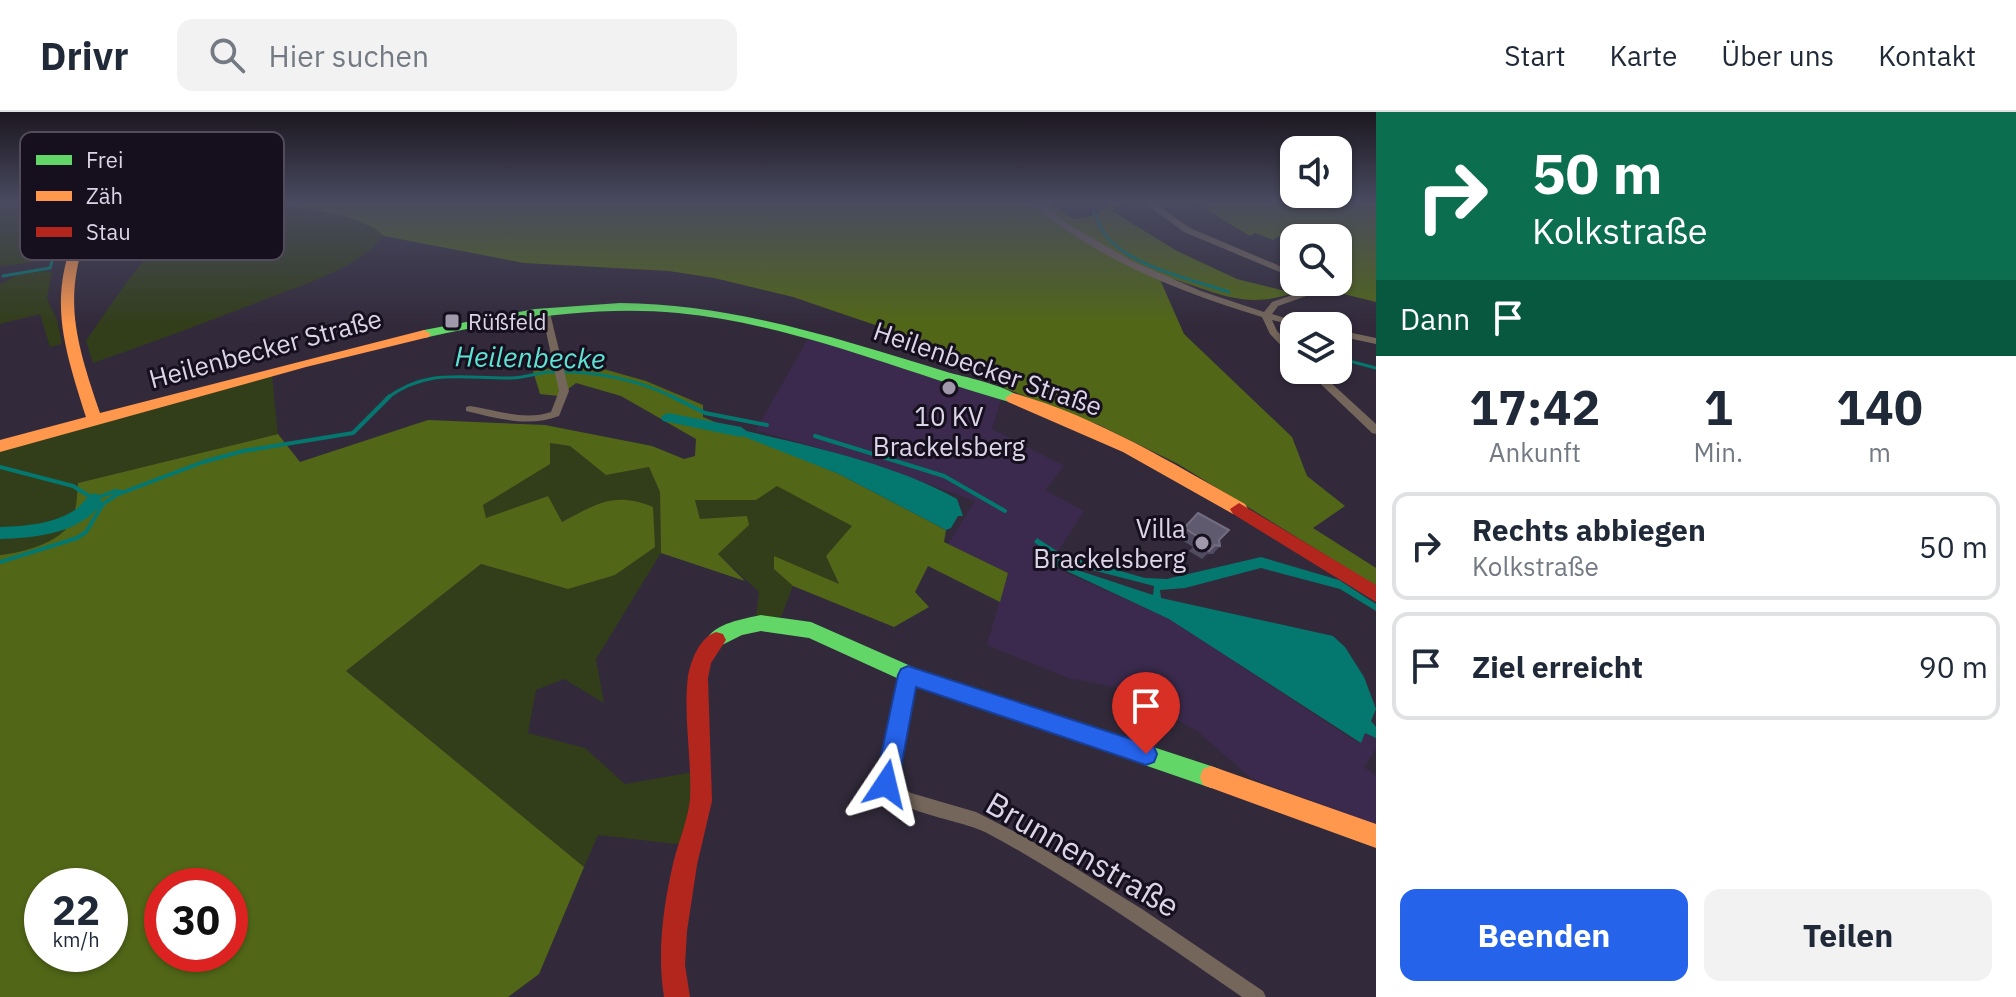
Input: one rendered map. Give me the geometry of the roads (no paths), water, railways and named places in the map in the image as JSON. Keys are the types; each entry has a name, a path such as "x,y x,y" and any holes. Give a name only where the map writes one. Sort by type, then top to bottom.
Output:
{"main road":[{"path":"71,260 62,290 65,320 95,421"},
{"name":"Heilenbecker Straße","path":"0,446 255,375 389,342 546,313 632,306 715,312 795,331 1015,399 1095,431 1162,463 1376,594"},
{"path":"677,997 673,981 673,940 685,863 699,821 703,775 699,669 710,646 730,631 752,624 796,626 908,675 1229,782 1376,836"}],"street":[{"path":"1090,242 1134,267 1208,296 1280,319"},
{"path":"1216,242 1280,269"},
{"path":"1266,315 1275,304 1298,296"},
{"path":"470,409 547,419 561,406 564,391 546,313"},
{"path":"1266,315 1273,332 1280,339"},
{"path":"1352,336 1376,341"},
{"path":"1326,384 1376,430"},
{"name":"Brunnenstraße","path":"908,675 887,775 886,784 892,790 904,799 971,818 999,831 1122,904 1257,997"}],"waterway":[{"path":"1112,242 1144,263 1229,292"},
{"path":"3,276 50,268 53,260"},
{"path":"1352,362 1376,368"},
{"name":"Heilenbecke","path":"390,396 403,388 433,378 517,378 565,372 597,374 661,391 705,413 767,425"},
{"name":"Heilenbecke","path":"0,562 77,538 86,532 103,504 116,495 203,462 243,451 353,433 390,396"},
{"path":"668,418 741,432"},
{"name":"Heilenbecke","path":"815,436 944,476 1005,511"},
{"path":"0,467 73,486 94,499 115,491 121,492"},
{"path":"0,533 51,527 74,518 94,503 94,499"}],"place":[{"name":"Rüßfeld","path":"452,321"},
{"name":"10 KV Brackelsberg","path":"949,388"},
{"name":"Villa Brackelsberg","path":"1202,543"}]}
